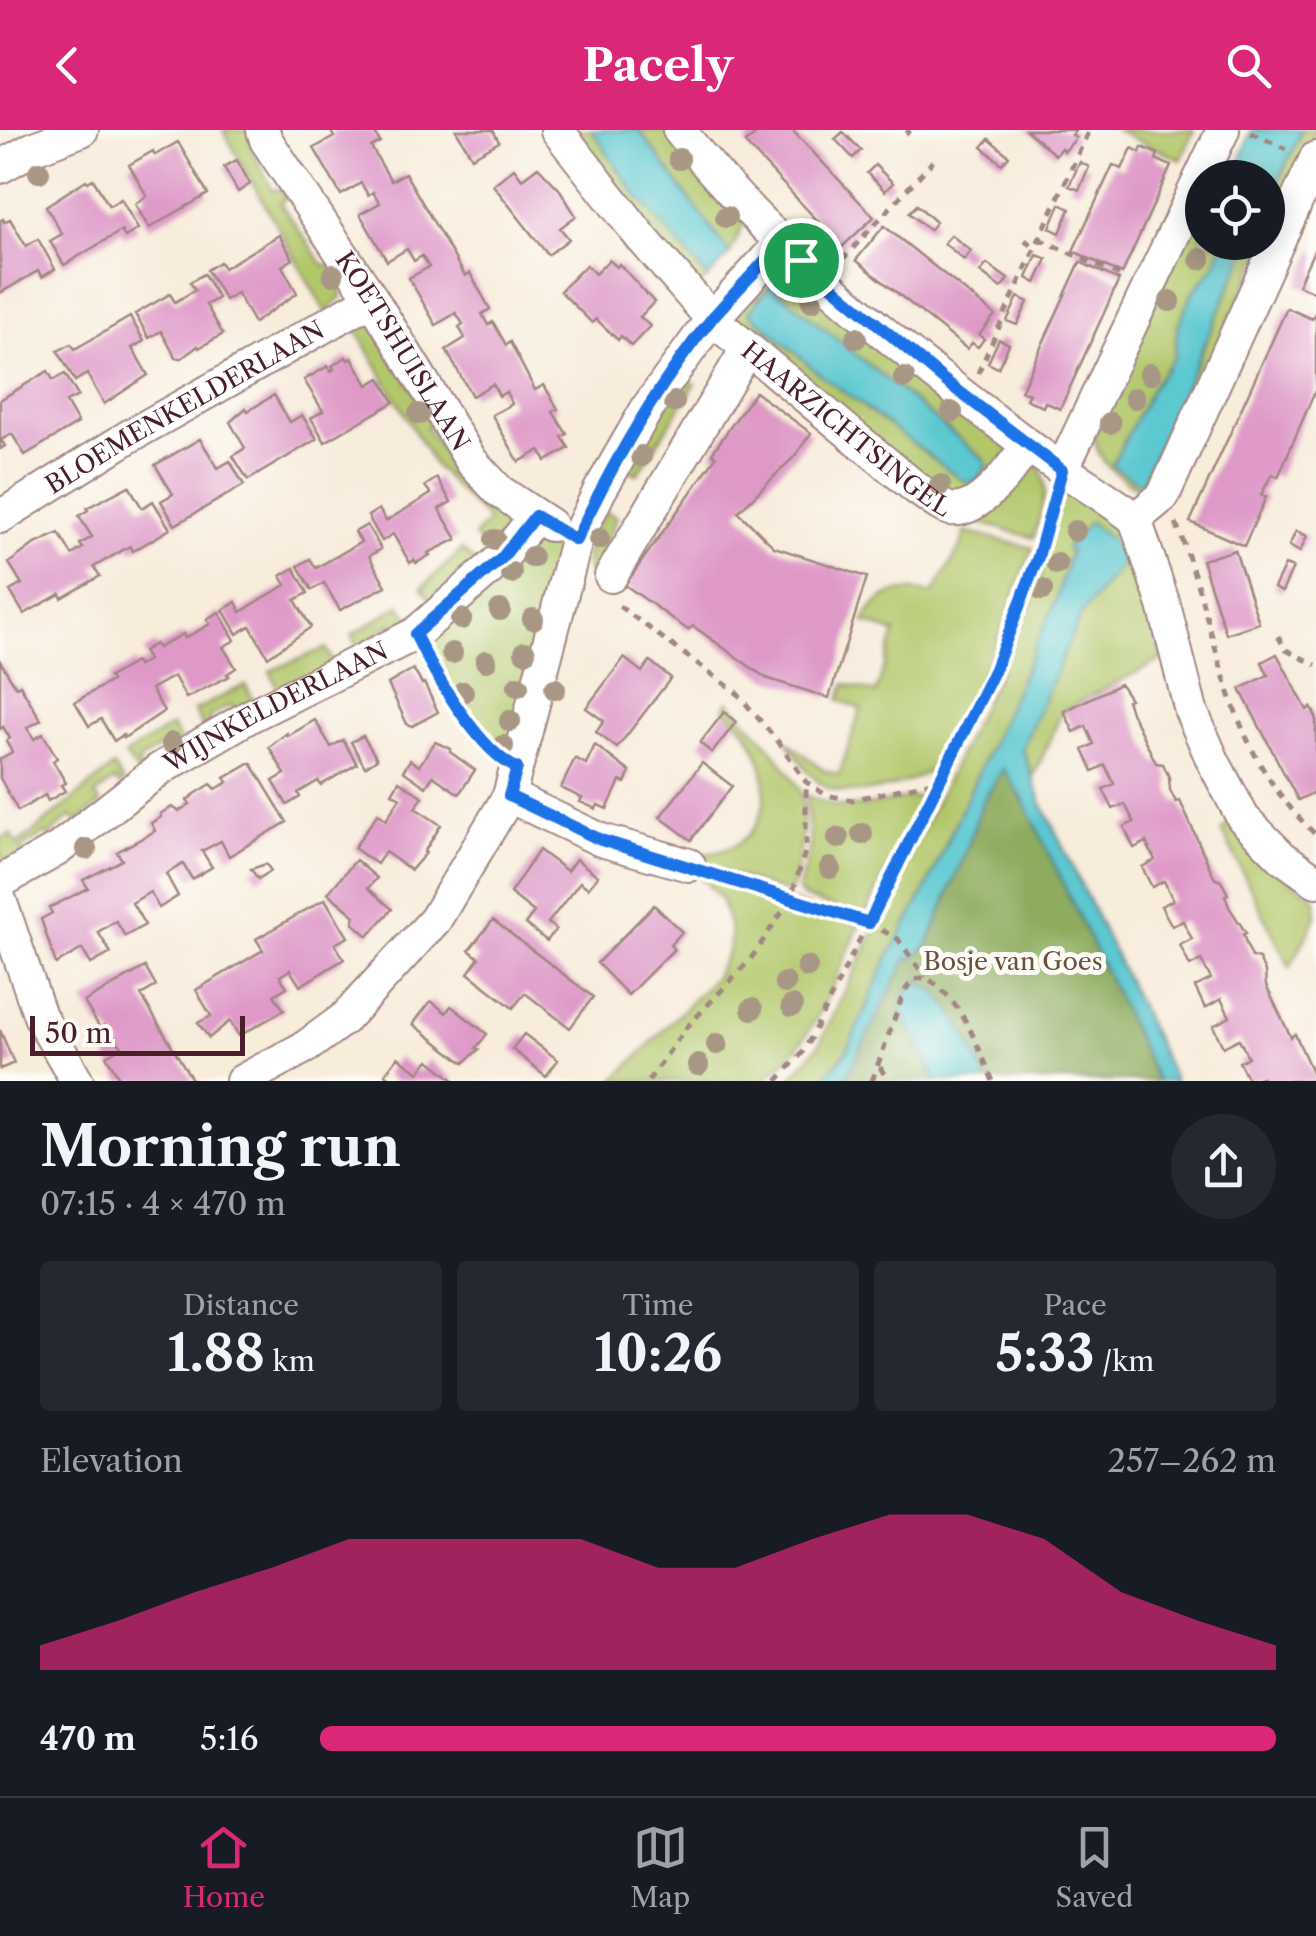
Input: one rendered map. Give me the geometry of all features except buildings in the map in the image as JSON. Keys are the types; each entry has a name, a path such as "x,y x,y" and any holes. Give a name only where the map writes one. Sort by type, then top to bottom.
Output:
{"street":[{"path":"0,166 82,130"},
{"name":"KOETSHUISLAAN","path":"263,130 472,462 498,491 576,540"},
{"name":"HAARZICHTSINGEL","path":"558,130 640,237 712,319 885,463 948,509 966,507 989,492 1028,445"},
{"path":"679,130 719,181 791,252 967,398 1062,470 1108,497 1145,511"},
{"path":"1062,470 1222,130"},
{"path":"1145,511 1164,496 1316,160"},
{"path":"242,1081 307,1046 345,1018 434,920 513,782 576,540 599,492 648,407 712,319 791,252"},
{"name":"BLOEMENKELDERLAAN","path":"0,517 128,437 372,300"},
{"path":"613,590 645,520 748,349"},
{"path":"599,492 645,520"},
{"path":"1145,511 1191,711 1213,761 1244,818 1282,857 1316,881"},
{"name":"WIJNKELDERLAAN","path":"0,882 58,849 160,769 250,716 415,634 502,558 535,516"},
{"path":"513,782 601,840 689,865"},
{"path":"0,900 40,1016 77,1081"}],"path":[{"path":"967,398 1089,130"},
{"path":"1243,130 1316,160"},
{"path":"791,252 816,244 839,264 933,160"},
{"path":"1025,240 1035,248"},
{"path":"1039,240 1148,289"},
{"path":"777,1081 804,1051 995,669 1038,557 1062,470"},
{"path":"1145,511 1173,517 1243,733 1262,772 1292,812 1316,835"},
{"path":"613,590 736,692 806,782 826,796 852,800 937,781"},
{"path":"415,634 434,675 503,762 513,782"},
{"path":"1278,636 1286,650 1316,664"},
{"path":"648,1081 685,1029 750,960 790,900 806,848 806,782"},
{"path":"689,865 869,923 898,940 925,978 944,988 963,1016 993,1081"},
{"path":"872,1081 908,986 912,980 925,978"},
{"path":"879,1063 888,1081"}],"green space":[{"path":"223,130 253,130 251,146 273,191 280,188 286,198 280,203 324,266 332,262 342,277 342,297 326,313"},
{"path":"568,130 592,130 631,188 708,278 699,285"},
{"path":"639,130 665,130 744,223 730,254"},
{"path":"1115,130 1194,130 1181,160"},
{"path":"1302,130 1316,130 1285,204 1285,166"},
{"path":"1185,235 1185,260 1217,260 1192,294 1178,326 1174,357 1152,387 1142,483 1242,260 1259,260 1153,489 1142,491 1118,475 1100,454 1094,436"},
{"path":"778,260 858,331 1008,444 1010,461 951,500 726,319","holes":["771,286 983,459 970,483 862,406 757,299"]},
{"path":"369,319 433,422 426,427 454,467 461,463 468,471 460,478 470,490 478,483 509,513 511,522 492,554 474,537 488,521 434,465 351,320"},
{"path":"684,376 695,384 638,474 625,469"},
{"path":"1035,461 1045,488 1034,538 956,516"},
{"path":"1067,487 1123,529 1134,548 1163,659 1063,710 1033,778 1022,748 1081,615 1123,562 1076,541 1067,549 1070,550 1056,600 925,891 889,956 846,1052 822,1081 789,1081 819,1045 1017,634 1039,585 1058,498"},
{"path":"604,511 617,517 592,576 587,569 586,553"},
{"path":"965,532 1033,548 995,645 941,759 920,776 889,787 855,792 828,788 810,773 786,740 823,770 839,775 861,709 839,700 845,684 876,693 895,633 864,622 876,603 892,593 933,594"},
{"path":"538,540 555,547 559,558 507,759 447,684 423,640 530,542"},
{"path":"462,550 479,566 464,579 458,573 438,591 444,598 434,606 422,588"},
{"path":"400,605 412,622 398,632 392,624 370,639 361,654 352,635"},
{"path":"326,648 334,666 279,692 270,671"},
{"path":"245,685 255,702 237,713 231,705 209,717 214,726 205,731 194,711"},
{"path":"728,701 775,754 802,797 802,839 791,891 784,892 693,861 697,854 721,851 740,842 762,812 765,793 757,751 744,728 724,708"},
{"path":"172,726 181,743 167,753 162,746 138,762 142,770 138,773 125,755"},
{"path":"113,767 124,783 120,786 115,780 95,795 101,803 77,823 71,816 52,833 53,843 46,833 21,849 28,862 5,862 0,839 11,834 17,845"},
{"name":"Bosje van Goes","path":"1003,768 1072,882 1090,939 1157,1081 987,1081 949,1009 902,1011 937,1081 844,1081 909,955 918,954 928,945 982,803"},
{"path":"807,795 851,807 922,797 864,918 804,898 798,892 810,845"},
{"path":"1228,824 1255,851 1316,899 1316,917 1290,968 1222,831"},
{"path":"693,868 860,925 809,1031 779,1067 761,1081 614,1081 715,977 728,951 731,932 721,899"}],"water":[{"path":"592,130 639,130 730,254 708,278 631,188"},
{"path":"1251,130 1302,130 1285,166 1285,160 1241,160"},
{"path":"1217,260 1242,260 1141,484 1112,465 1152,387 1174,357 1178,326 1192,294"},
{"path":"771,285 984,459 987,466 977,481 962,480 817,372 749,312"},
{"path":"1089,522 1112,541 1123,562 1081,615 1022,749 1041,801 1175,1081 1157,1081 1023,799 1003,769 982,803 928,945 912,960 908,956 844,1081 822,1081 846,1052 889,956 925,891 1056,600 1070,551 1066,548"},
{"path":"921,980 920,984 931,988 951,1010 987,1081 937,1081 902,1011 908,989"}],"route":[{"path":"781,243 801,260 944,380 1062,470 1038,557 995,669 869,923 601,840 509,796 517,768 503,762 456,705 434,675 415,634 502,558 535,516 576,540 648,407 712,319 781,243"}]}
